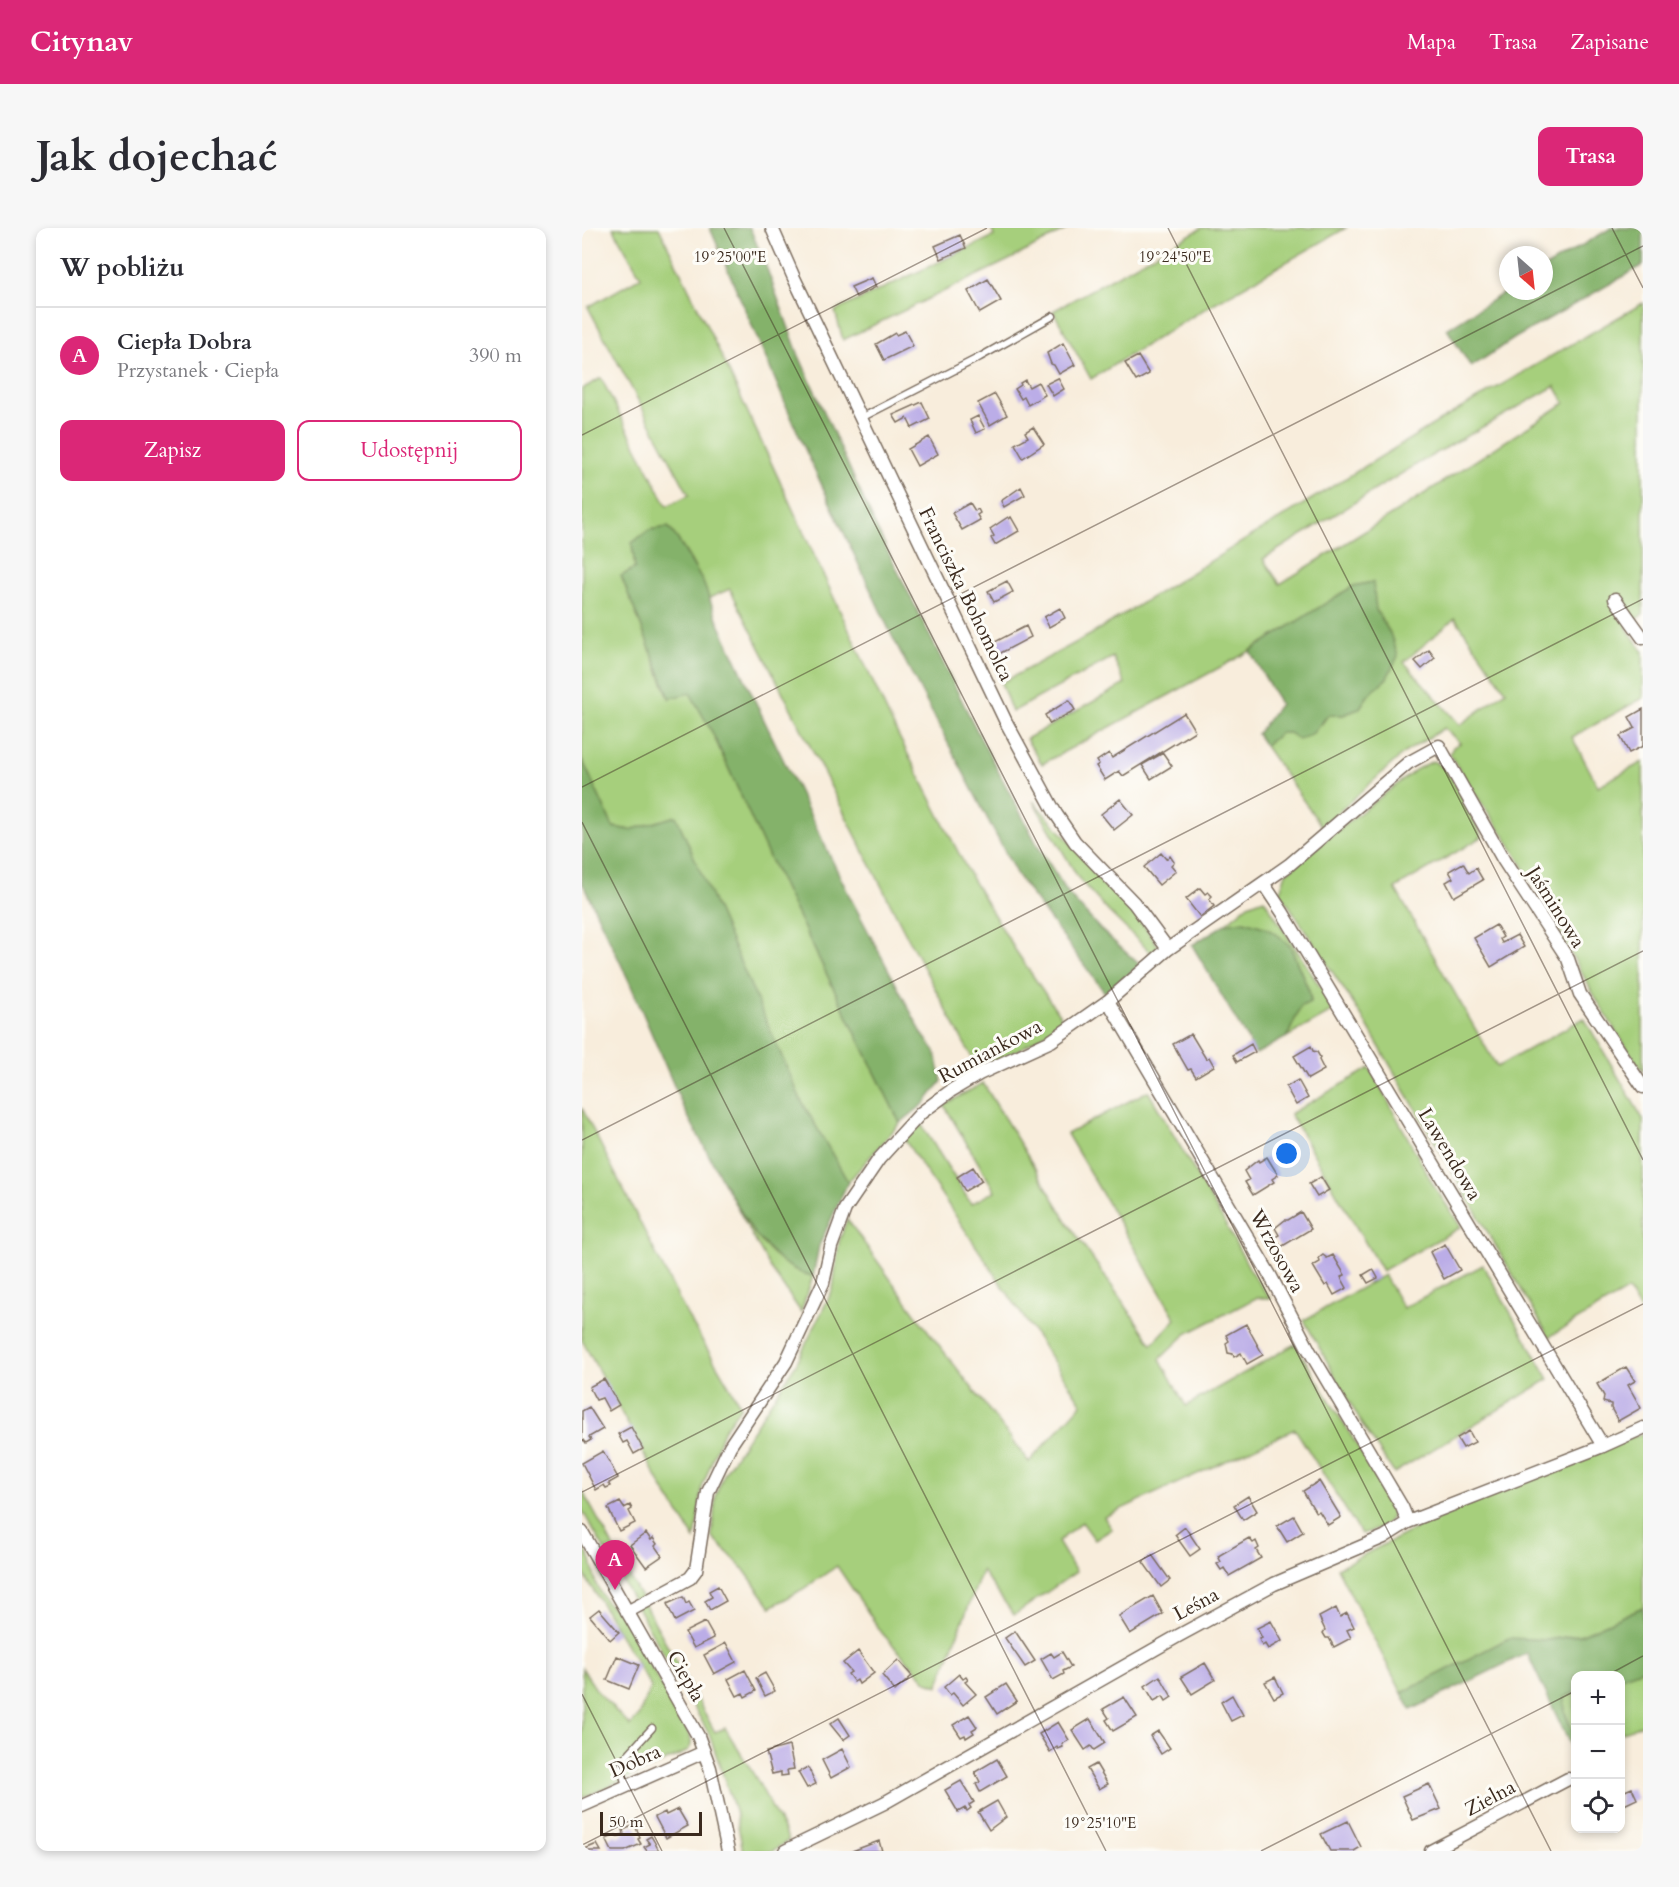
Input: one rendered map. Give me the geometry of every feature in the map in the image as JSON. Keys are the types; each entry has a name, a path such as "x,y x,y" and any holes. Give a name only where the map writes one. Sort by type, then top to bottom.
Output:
{"street":[{"name":"Franciszka Bohomolca","path":"772,228 1006,722 1056,814 1075,842 1134,903 1168,949"},
{"path":"1615,599 1643,638"},
{"name":"Rumiankowa","path":"627,1612 690,1578 696,1570 708,1492 730,1446 786,1362 823,1282 831,1247 845,1209 879,1159 921,1113 979,1074 1051,1041 1108,1001 1168,949 1289,865 1408,763 1439,746"},
{"name":"Jaśminowa","path":"1439,746 1504,861 1568,959 1580,994 1643,1087"},
{"name":"Lawendowa","path":"1263,883 1295,932 1603,1446"},
{"name":"Wrzosowa","path":"1108,1001 1270,1275 1309,1350 1402,1507 1408,1522"},
{"name":"Leśna","path":"785,1851 884,1803 1274,1584 1384,1537 1408,1522 1603,1446 1643,1428"},
{"name":"Ciepła","path":"582,1532 690,1722 704,1752 728,1851"},
{"name":"Dobra","path":"582,1806 704,1752"},
{"name":"Zielna","path":"1431,1851 1568,1779"}],"lane":[{"path":"861,418 980,357 1053,316"},
{"path":"626,1786 621,1768 622,1761 652,1728"}],"green space":[{"path":"613,228 659,228 723,359 893,725 972,879 1016,951 1065,1023 1018,1050 978,1069 909,940 730,589 709,598 691,561 668,527 649,530 632,543 635,568 622,576 669,698 690,692 712,732 768,855 900,1123 848,1182 801,1100 743,971 647,826 630,830 613,827 582,759 582,389 601,378 667,506 689,495 588,307 641,277"},
{"path":"710,228 750,228 799,356 875,525 981,739 1039,848 1070,896 1100,929 1140,965 1105,993 1017,875 892,636 804,447"},
{"path":"991,228 1069,228 1011,259 843,340 835,311 994,236"},
{"path":"1202,228 1346,228 1206,308 1091,379 1053,311"},
{"path":"1611,228 1643,228 1643,265 1515,338 1471,367 1447,329 1499,296 1499,300 1553,300 1553,263"},
{"path":"1643,303 1643,614 1626,627 1643,652 1643,698 1572,737 1598,786 1643,762 1643,1071 1609,1021 1512,847 1450,754 1453,747 1460,743 1444,728 1404,753 1322,827 1265,746 1280,733 1321,725 1328,715 1343,715 1359,709 1369,694 1387,678 1390,633 1376,610 1298,621 1250,651 1042,764 1026,739 1125,684 1113,657 1012,712 1001,683 1090,635 1439,421","holes":["1555,386 1565,403 1280,584 1263,559 1417,464","1455,618 1506,691 1460,725 1404,662"]},
{"path":"668,527 703,582 720,626 850,897 923,1035 935,1051 942,1081 925,1103 900,1123 768,855 712,732 690,693 670,698 621,576 635,568 632,543 649,530"},
{"path":"1373,582 1376,610 1390,633 1398,656 1387,678 1369,694 1359,709 1343,715 1328,715 1313,733 1299,740 1289,733 1280,733 1265,746 1257,734 1280,704 1250,651 1353,586"},
{"path":"582,759 613,827 630,830 676,816 801,1100 848,1182 819,1246 813,1276 801,1273 780,1261 753,1232 722,1180 684,1109 629,981 582,882"},
{"path":"1433,761 1447,770 1482,837 1395,888 1497,1067 1584,1018 1643,1119 1643,1315 1628,1290 1549,1337 1362,1017 1280,892 1286,873 1417,769"},
{"path":"1033,801 1138,917 1159,947 1152,954 1079,879"},
{"path":"1264,899 1335,1010 1287,1037 1301,1006 1311,1001 1290,946 1225,924 1248,905"},
{"path":"1244,921 1264,927 1278,935 1290,946 1309,991 1311,1002 1301,1006 1287,1037 1256,1054 1192,945 1225,924"},
{"path":"1370,1068 1434,1186 1461,1227 1382,1271 1290,1114"},
{"path":"983,1083 1070,1226 1152,1344 1176,1319 1067,1134 1148,1091 1253,1275 1270,1298 1256,1298 1186,1334 1160,1359 1186,1406 1295,1344 1374,1473 1393,1514 1383,1528 1361,1534 1295,1429 1104,1517 1112,1529 1095,1540 1082,1522 1058,1542 1076,1572 1014,1615 982,1571 938,1686 927,1682 882,1633 837,1566 771,1607 742,1567 712,1537 716,1494 725,1472 796,1364 833,1289 839,1242 847,1219 922,1323 1029,1462 1082,1404 904,1139 921,1124 971,1204 995,1191 944,1105"},
{"path":"582,1108 687,1315 741,1406 723,1431 702,1488 695,1539 662,1487 582,1340"},
{"path":"722,1180 748,1224 770,1251 797,1271 813,1276 801,1312 769,1266"},
{"path":"1483,1265 1549,1379 1394,1473 1363,1426 1304,1320 1384,1275 1403,1308"},
{"path":"1643,1433 1643,1607 1583,1634 1548,1640 1509,1639 1402,1693 1337,1568 1413,1530 1424,1521"},
{"path":"582,1490 715,1732 725,1728 756,1778 789,1840 772,1851 743,1851 735,1810 709,1734 582,1510"},
{"path":"582,1545 591,1560 596,1584 606,1602 622,1615 690,1736 691,1743 686,1752 582,1798 582,1668 597,1691 630,1726 638,1717 651,1687 582,1571"},
{"path":"1643,1607 1643,1669 1625,1676 1625,1671 1571,1671 1571,1694 1564,1697 1565,1713 1571,1727 1571,1746 1527,1653 1411,1710 1402,1693 1509,1638 1548,1640 1583,1634"},
{"path":"1643,1669 1643,1724 1625,1731 1625,1725 1625,1675"},
{"path":"1571,1694 1571,1727 1565,1713 1564,1697"}],"building":[{"path":"960,235 966,248 941,259 935,246"},
{"path":"872,278 876,287 856,297 851,287"},
{"path":"988,279 1001,301 980,313 968,291"},
{"path":"905,331 913,346 884,360 876,344 895,333 896,335"},
{"path":"1063,343 1075,365 1059,374 1051,364 1047,353"},
{"path":"1138,356 1149,374 1136,381 1125,363"},
{"path":"1058,378 1064,389 1053,396 1046,384"},
{"path":"1025,380 1029,387 1038,382 1045,395 1028,405 1024,397 1021,399 1015,389"},
{"path":"995,394 1007,415 990,425 978,403"},
{"path":"922,402 930,419 912,428 907,418 898,423 893,415"},
{"path":"978,416 985,429 976,433 970,420"},
{"path":"1033,427 1044,444 1023,458 1015,444 1028,437 1025,432"},
{"path":"929,437 938,454 917,466 908,449"},
{"path":"1021,487 1025,495 1004,507 1001,501"},
{"path":"970,503 975,511 978,509 980,513 977,515 980,520 962,530 952,513"},
{"path":"1008,517 1009,519 1011,517 1019,531 995,545 990,529"},
{"path":"1007,581 1013,592 994,602 988,591"},
{"path":"1060,608 1065,618 1049,627 1044,617"},
{"path":"1026,626 1031,637 995,656 989,645"},
{"path":"1429,650 1435,658 1422,669 1415,661"},
{"path":"1069,700 1075,710 1050,724 1045,715"},
{"path":"1643,709 1643,746 1629,753 1620,736 1635,728 1629,717"},
{"path":"1184,713 1195,731 1123,776 1119,771 1105,780 1096,766 1099,764 1097,761 1109,753 1112,758"},
{"path":"1163,753 1172,766 1151,779 1142,765"},
{"path":"1120,799 1133,815 1114,830 1101,814"},
{"path":"1161,853 1166,859 1170,856 1174,862 1171,865 1176,871 1159,885 1144,867"},
{"path":"1463,863 1469,873 1476,868 1483,880 1454,897 1446,882 1453,878 1449,871"},
{"path":"1200,888 1205,894 1208,892 1212,896 1209,899 1214,906 1200,917 1186,899"},
{"path":"1496,925 1503,937 1500,939 1502,943 1517,935 1524,947 1491,967 1474,938"},
{"path":"1191,1034 1206,1059 1209,1057 1214,1066 1196,1077 1191,1069 1188,1070 1173,1044"},
{"path":"1251,1044 1255,1052 1237,1062 1233,1055"},
{"path":"1311,1046 1320,1057 1319,1060 1324,1070 1308,1079 1294,1056"},
{"path":"1298,1080 1308,1098 1296,1105 1286,1087"},
{"path":"1267,1157 1278,1175 1272,1179 1274,1182 1253,1195 1245,1182 1249,1180 1244,1171 1258,1160 1259,1162"},
{"path":"973,1167 982,1181 965,1191 957,1177"},
{"path":"1321,1177 1329,1190 1317,1197 1309,1184"},
{"path":"1301,1212 1311,1229 1281,1247 1275,1237 1279,1235 1275,1228"},
{"path":"1445,1244 1460,1270 1444,1279 1430,1252"},
{"path":"1323,1255 1327,1258 1333,1255 1345,1275 1341,1277 1347,1288 1334,1295 1328,1284 1325,1286 1313,1266 1320,1262 1319,1258"},
{"path":"1373,1269 1378,1278 1368,1283 1363,1275"},
{"path":"1246,1324 1263,1355 1247,1364 1241,1353 1234,1357 1233,1354 1228,1353 1226,1343 1229,1341 1226,1335"},
{"path":"1626,1367 1635,1381 1628,1385 1641,1408 1618,1421 1611,1404 1603,1402 1604,1396 1597,1384"},
{"path":"604,1379 619,1405 609,1411 602,1398 596,1400 589,1387"},
{"path":"589,1407 603,1429 589,1437 591,1440 586,1443 582,1441 582,1411"},
{"path":"631,1427 643,1449 634,1454 627,1441 623,1443 618,1434"},
{"path":"1469,1431 1475,1442 1463,1448 1457,1438"},
{"path":"603,1451 618,1478 609,1483 611,1486 606,1488 604,1485 596,1490 582,1463"},
{"path":"1319,1481 1341,1517 1328,1525 1319,1511 1316,1513 1303,1491"},
{"path":"1248,1496 1257,1511 1243,1520 1234,1505"},
{"path":"620,1502 624,1508 630,1505 632,1509 629,1511 635,1523 619,1531 608,1508"},
{"path":"1294,1516 1303,1532 1287,1542 1277,1526"},
{"path":"1185,1527 1200,1549 1190,1556 1175,1535"},
{"path":"646,1533 651,1540 653,1538 662,1556 646,1567 630,1545"},
{"path":"1249,1538 1253,1543 1256,1541 1259,1548 1256,1550 1261,1558 1229,1576 1224,1568 1221,1570 1217,1564 1221,1562 1218,1556"},
{"path":"1152,1555 1170,1580 1161,1587 1143,1562"},
{"path":"718,1586 726,1601 710,1610 705,1601 712,1597 709,1591"},
{"path":"1153,1596 1163,1614 1130,1634 1119,1616"},
{"path":"683,1597 686,1604 689,1602 694,1611 675,1621 667,1604"},
{"path":"1336,1608 1340,1617 1347,1613 1354,1627 1347,1630 1351,1638 1334,1647 1323,1633 1325,1630 1319,1617"},
{"path":"599,1609 619,1632 610,1640 590,1616"},
{"path":"1271,1621 1282,1641 1268,1649 1265,1644 1262,1646 1259,1639 1262,1638 1257,1628"},
{"path":"705,1622 714,1638 694,1648 685,1632"},
{"path":"1015,1631 1035,1661 1025,1667 1005,1638"},
{"path":"726,1643 736,1662 714,1674 704,1655"},
{"path":"858,1651 874,1673 859,1684 857,1680 854,1682 848,1674 851,1672 843,1663"},
{"path":"1062,1652 1071,1667 1053,1680 1041,1659 1051,1653 1054,1657"},
{"path":"617,1656 639,1665 629,1689 607,1680"},
{"path":"898,1660 912,1676 895,1691 882,1675"},
{"path":"1205,1663 1215,1680 1192,1694 1181,1677"},
{"path":"745,1670 756,1691 745,1697 743,1693 737,1696 728,1679"},
{"path":"765,1673 775,1691 765,1696 756,1678"},
{"path":"959,1674 963,1679 966,1677 968,1680 965,1682 976,1694 963,1705 953,1693 950,1695 944,1687"},
{"path":"1160,1676 1172,1697 1166,1701 1163,1696 1154,1701 1145,1686"},
{"path":"1275,1677 1283,1693 1274,1698 1265,1682"},
{"path":"1006,1684 1017,1701 997,1714 986,1697"},
{"path":"1232,1695 1243,1715 1231,1721 1221,1702"},
{"path":"1124,1697 1137,1717 1113,1731 1106,1720 1109,1718 1103,1709"},
{"path":"969,1715 977,1727 972,1730 974,1733 966,1738 965,1735 961,1737 953,1725"},
{"path":"839,1718 850,1735 843,1740 830,1724"},
{"path":"1090,1719 1105,1743 1094,1750 1091,1746 1085,1750 1072,1730"},
{"path":"1058,1722 1069,1740 1062,1744 1063,1747 1058,1749 1057,1747 1050,1752 1039,1734"},
{"path":"1158,1731 1170,1748 1161,1754 1150,1736"},
{"path":"789,1746 794,1769 787,1770 788,1775 781,1776 781,1772 772,1774 766,1752"},
{"path":"842,1749 851,1767 831,1778 822,1760"},
{"path":"997,1759 1007,1776 980,1792 976,1784 980,1782 975,1772"},
{"path":"1096,1764 1108,1784 1099,1789 1087,1769"},
{"path":"808,1767 816,1784 807,1788 798,1772"},
{"path":"961,1781 974,1802 969,1805 971,1808 967,1811 965,1808 958,1812 945,1790"},
{"path":"1429,1784 1441,1809 1413,1820 1402,1796"},
{"path":"1632,1788 1637,1799 1625,1805 1625,1791"},
{"path":"997,1801 1006,1817 989,1830 978,1812"},
{"path":"678,1809 688,1826 666,1838 655,1817"},
{"path":"1348,1821 1361,1847 1354,1851 1330,1851 1321,1834"},
{"path":"635,1825 641,1844 625,1851 612,1851 606,1839 624,1834 623,1830"},
{"path":"651,1836 659,1851 647,1851 644,1847 650,1844 646,1839"},
{"path":"879,1841 882,1851 852,1851"},
{"path":"597,1844 601,1851 586,1851 585,1849"}],"place":[{"name":"Ciepła Dobra","path":"615,1590"}]}
